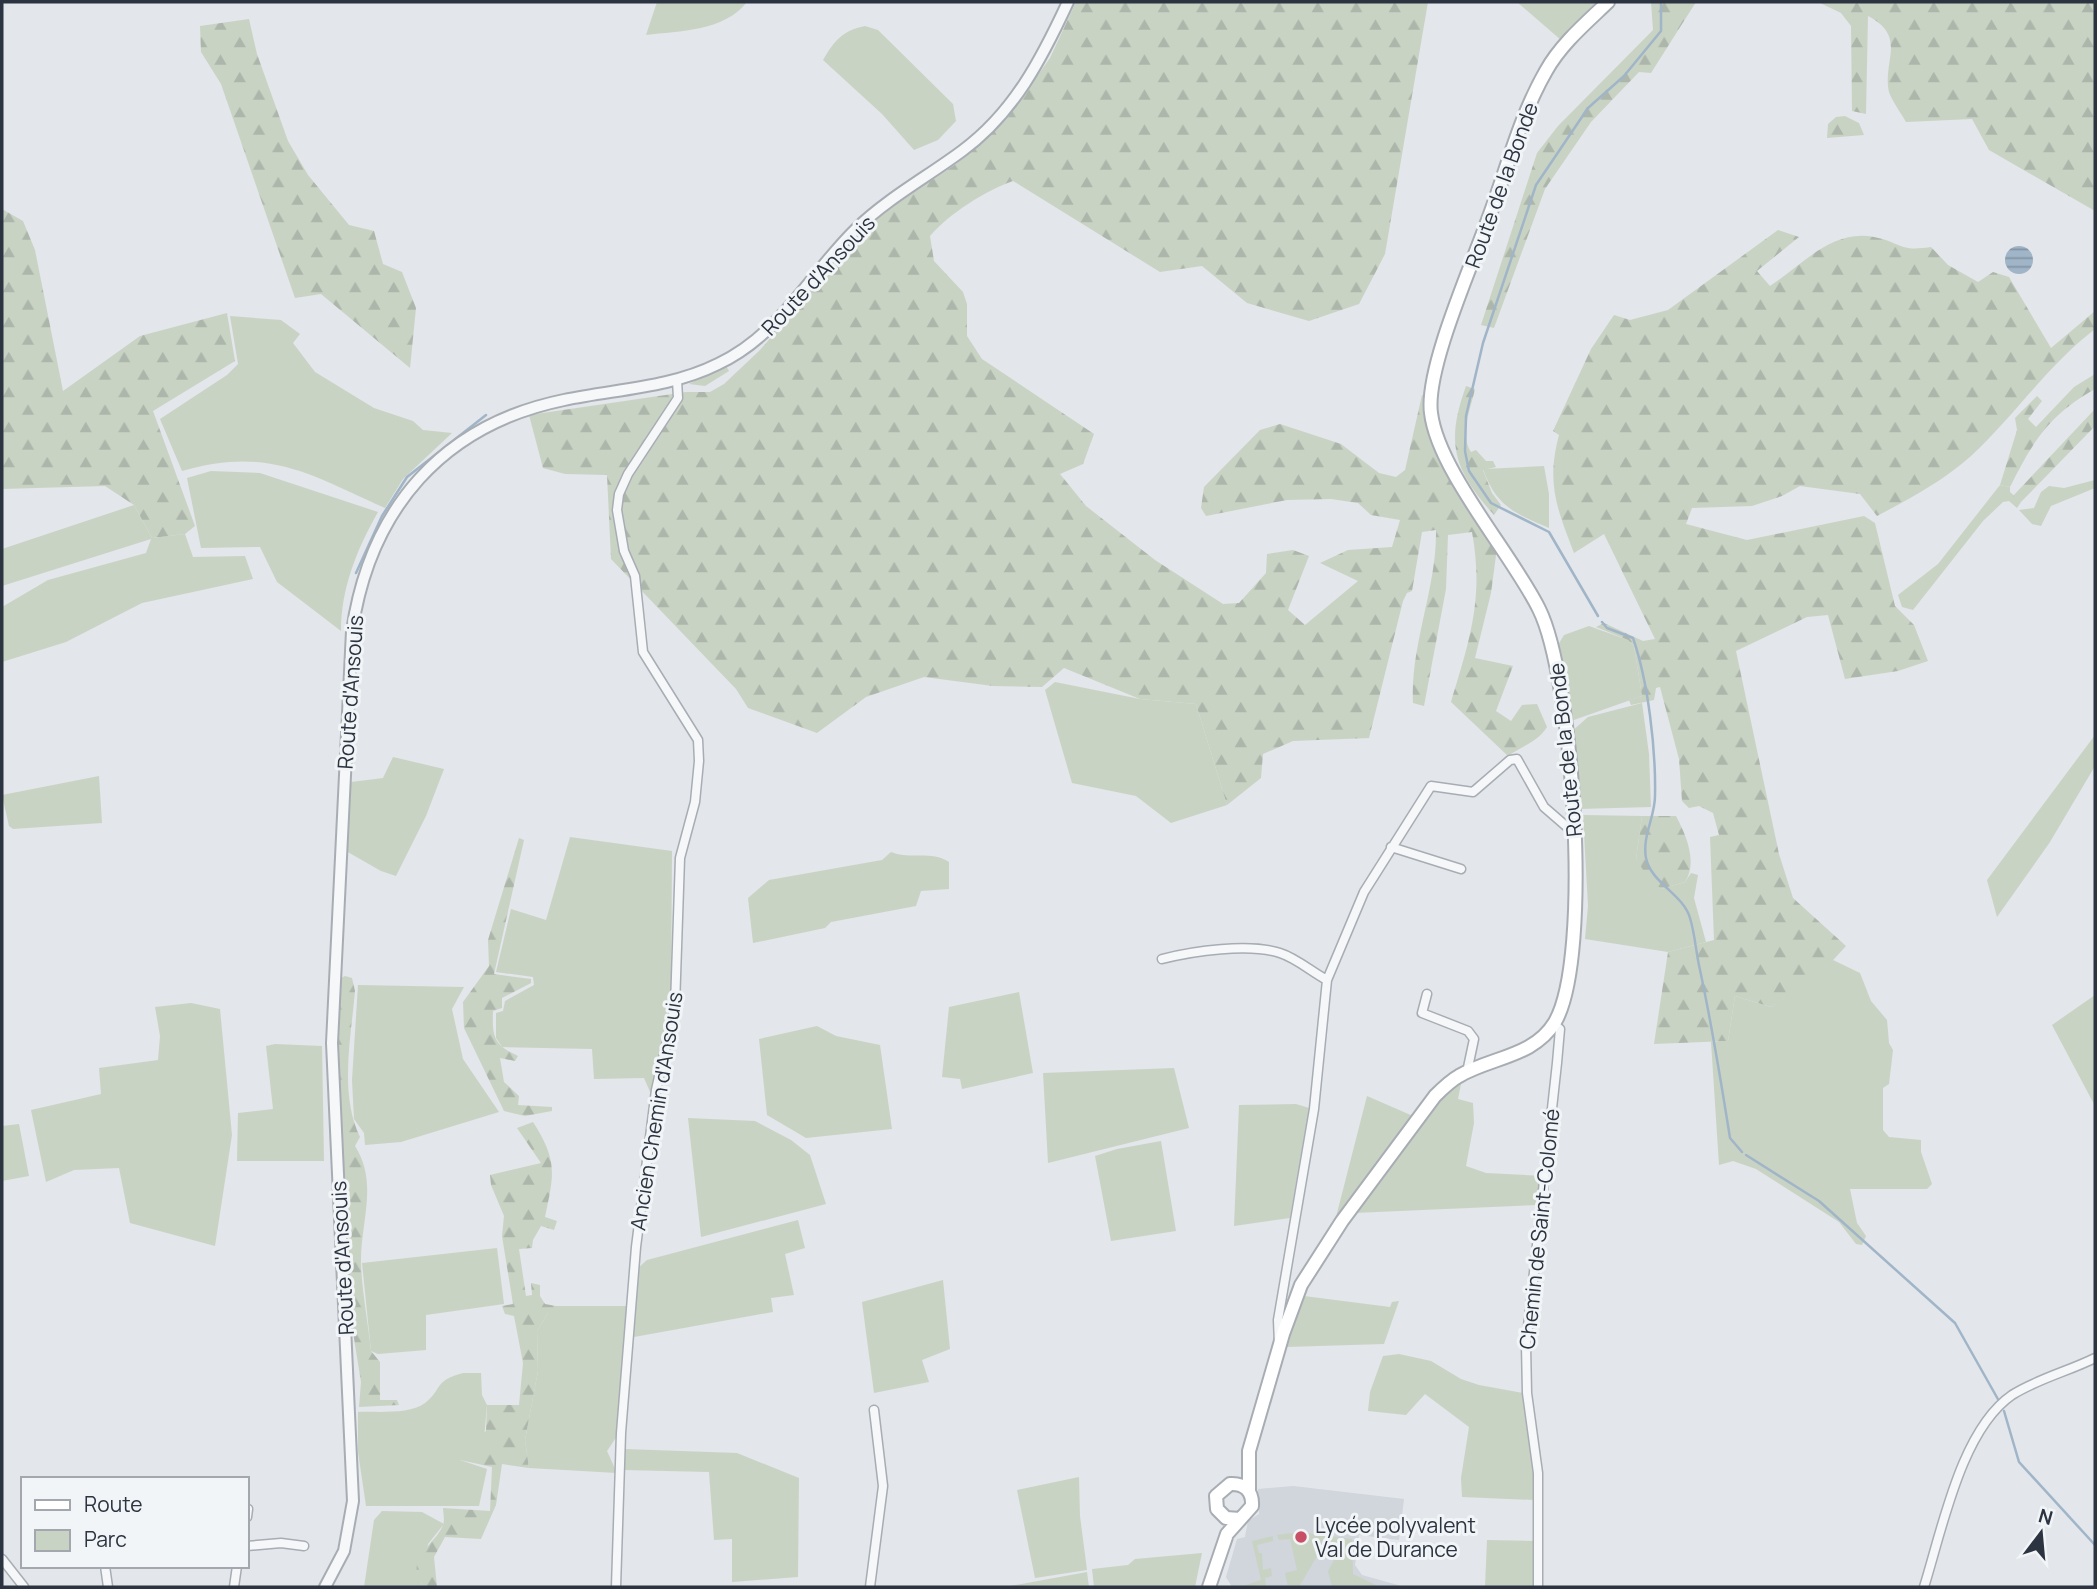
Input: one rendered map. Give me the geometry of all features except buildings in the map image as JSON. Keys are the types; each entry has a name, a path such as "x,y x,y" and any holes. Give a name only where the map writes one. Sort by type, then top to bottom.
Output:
{"main road":[{"name":"Route de la Bonde","path":"1230,1484 1249,1451 1292,1307 1315,1261 1435,1096 1467,1072 1525,1050 1554,1024 1563,1001 1577,906 1574,833 1560,681 1551,638 1538,607 1439,441 1430,399 1442,349 1538,87 1568,41 1608,2"},
{"name":"Route de la Bonde","path":"1249,1451 1249,1490"},
{"path":"1203,1587 1220,1535 1220,1514 1216,1496 1230,1484 1243,1486 1249,1490 1252,1506 1223,1542 1209,1587"},
{"path":"1220,1514 1233,1520 1240,1519"}],"street":[{"name":"Route d'Ansouis","path":"325,1587 344,1551 353,1501 332,1044 352,631 364,574 373,549 397,506 430,467 475,432 511,413 534,407 677,380 717,365 753,344 786,313 856,228 895,196 980,136 1012,102 1033,73 1068,2"},
{"name":"Ancien Chemin d'Ansouis","path":"616,1587 621,1433 636,1247 656,1090 675,1006 680,858 695,802 699,761 698,740 643,652 637,584 624,551 617,510 619,494 628,474 678,398 677,380"},
{"path":"1279,1347 1278,1320 1314,1104 1327,980 1364,892 1431,786 1473,792 1510,760 1517,759 1544,807 1574,833"},
{"path":"1391,847 1461,869"},
{"path":"1162,959 1184,954 1263,950 1282,953 1327,980"},
{"path":"1427,994 1422,1013 1468,1031 1474,1039 1467,1072"},
{"name":"Chemin de Saint-Colomé","path":"1538,1587 1538,1473 1527,1392 1526,1345 1560,1029 1554,1024"},
{"path":"1544,1035 1559,1039"},
{"path":"1924,1587 1962,1469 1984,1424 2012,1395 2095,1358"},
{"path":"870,1587 883,1486 874,1410"},
{"path":"248,1546 281,1543 304,1546"},
{"path":"2,1559 24,1587"},
{"path":"104,1568 108,1587"},
{"path":"234,1587 237,1568"}],"shaded area":[{"name":"Lycée polyvalent Val de Durance","path":"1293,1486 1404,1499 1399,1540 1359,1535 1355,1565 1362,1575 1405,1587 1232,1587 1226,1577 1237,1539 1245,1537 1248,1521 1259,1514 1258,1489"}],"green space":[{"path":"657,2 747,2 738,12 714,24 646,35"},
{"path":"1076,2 1428,2 1385,254 1359,304 1309,321 1247,303 1202,266 1160,272 1013,181 968,204 930,236 934,261 963,292 967,304 967,336 982,359 1094,434 1083,464 1060,474 1086,506 1155,560 1223,604 1239,603 1266,573 1267,554 1293,550 1309,556 1288,610 1305,625 1358,581 1320,563 1348,550 1392,547 1400,520 1371,515 1358,503 1331,499 1287,500 1206,516 1201,508 1204,487 1260,430 1280,424 1341,444 1379,473 1396,477 1405,470 1422,395 1425,395 1423,413 1427,429 1497,548 1491,593 1475,658 1513,666 1496,711 1511,721 1522,705 1537,704 1547,727 1535,740 1508,756 1451,702 1469,638 1476,598 1472,532 1448,535 1446,589 1424,706 1413,703 1413,681 1432,573 1436,530 1422,532 1412,591 1407,593 1403,601 1369,738 1293,741 1263,754 1261,778 1227,805 1196,704 1140,699 1064,668 1042,687 993,686 924,677 866,697 817,733 748,708 736,689 611,559 607,475 565,474 543,468 529,415 686,392 710,392 724,384 760,350 871,221 956,164 1006,120 1050,58"},
{"path":"1517,2 1597,2 1561,40"},
{"path":"1651,2 1696,2 1651,73 1639,72 1591,122 1545,189 1494,328 1481,325 1537,153 1558,126 1653,30"},
{"path":"1818,2 2095,2 2095,211 1989,150 1972,119 1906,122 1889,92 1891,50 1887,32 1868,16 1866,114 1852,111 1851,26 1841,13"},
{"path":"249,19 257,54 288,141 308,175 349,225 374,231 383,264 402,272 416,308 410,368 321,294 295,298 221,84 201,52 200,26"},
{"path":"865,26 878,30 953,104 956,121 938,140 914,150 882,114 823,60 840,37"},
{"path":"1845,116 1859,123 1864,135 1827,138 1828,124 1836,117"},
{"path":"2,209 23,221 35,250 63,391 140,336 227,313 235,361 153,411 195,526 185,534 152,538 134,505 105,486 2,489"},
{"path":"1778,230 1799,237 1757,271 1770,286 1831,243 1859,236 1874,237 1906,248 1931,247 1948,265 1978,282 1993,272 2009,277 2051,348 2095,311 2095,329 2062,358 1971,456 1938,481 1877,516 1860,494 1800,486 1782,496 1752,506 1692,508 1686,524 1747,540 1864,516 1875,523 1895,606 1914,625 1928,661 1898,671 1845,679 1828,615 1807,617 1736,651 1779,854 1793,898 1846,946 1824,970 1771,1007 1735,996 1728,1041 1654,1044 1668,952 1714,940 1710,837 1719,835 1713,813 1699,806 1689,808 1682,801 1679,759 1660,687 1656,688 1654,700 1631,705 1629,700 1642,696 1634,646 1628,640 1596,627 1604,623 1643,641 1655,639 1604,534 1574,553 1555,495 1553,468 1559,435 1553,431 1591,349 1614,315 1630,320 1668,310"},
{"path":"230,316 281,320 300,334 293,343 315,372 374,408 413,421 423,430 452,433 403,479 385,508 287,467 239,461 182,471 160,419 227,375 238,364"},
{"path":"726,366 729,371 705,386 689,384"},
{"path":"2095,374 2095,389 2066,409 2044,430 2010,487 2000,485 2017,430 2015,418 2037,396 2042,401 2028,419 2036,427 2074,387"},
{"path":"1466,386 1475,389 1466,429 1468,445 1471,452 1476,450 1486,461 1493,461 1496,467 1483,470 1492,493 1501,505 1494,515 1470,484 1457,455 1456,424"},
{"path":"2095,409 2095,426 2021,502 2013,496"},
{"path":"1544,466 1549,494 1549,528 1526,518 1500,500 1483,469"},
{"path":"211,471 260,473 378,512 363,540 347,584 341,631 277,582 260,547 201,548 187,478"},
{"path":"2095,480 2095,488 2051,506 2041,526 2032,524 2019,510 2034,508 2041,492 2049,486 2064,488"},
{"path":"2000,485 2010,487 2010,492 2021,502 2017,508 2009,501 2003,502 1983,521 1913,610 1902,607 1898,595 1938,564"},
{"path":"134,505 152,538 185,534 193,557 245,556 253,579 142,603 66,642 2,662 2,607 48,580 146,553 151,539 2,586 2,549"},
{"path":"1589,626 1628,640 1634,646 1642,696 1571,721 1558,645 1564,635"},
{"path":"1055,682 1140,699 1196,704 1227,805 1171,823 1136,796 1072,783 1045,690"},
{"path":"1642,703 1649,754 1651,807 1579,809 1571,732 1588,717"},
{"path":"2095,735 2095,766 2050,842 1997,917 1987,880"},
{"path":"393,757 444,769 426,816 396,876 381,871 346,851 351,782 383,778"},
{"path":"99,776 102,823 13,829 9,826 2,795"},
{"path":"1583,815 1642,816 1636,859 1661,889 1685,882 1691,873 1698,875 1694,898 1706,942 1668,952 1585,939 1588,906"},
{"path":"1642,816 1676,816 1691,857 1685,882 1661,889 1649,879 1636,859"},
{"path":"570,837 672,851 671,1004 651,1094 644,1078 594,1079 592,1049 502,1047 496,1038 496,1013 503,1011 505,1001 534,985 533,977 496,972 511,909 546,920"},
{"path":"519,838 524,840 494,974 531,979 531,983 502,998 502,1008 493,1011 493,1020 494,1034 499,1044 518,1056 515,1061 500,1058 504,1082 519,1096 518,1105 552,1107 552,1111 525,1116 504,1111 464,1028 463,1002 489,966 488,940"},
{"path":"891,852 935,856 949,862 949,889 921,891 916,906 831,922 825,928 753,943 748,898 769,880 882,860"},
{"path":"1833,960 1860,973 1871,1001 1887,1020 1889,1043 1893,1050 1889,1084 1883,1088 1883,1130 1889,1137 1921,1140 1921,1152 1932,1184 1927,1189 1850,1189 1857,1223 1866,1236 1862,1245 1856,1244 1839,1222 1756,1169 1733,1161 1719,1165 1711,1042 1728,1041 1735,996 1771,1007"},
{"path":"345,976 352,978 355,991 348,1084 360,1137 355,1146 362,1160 367,1189 361,1249 364,1296 371,1351 380,1362 380,1400 397,1400 399,1405 359,1407 361,1382 349,1307 349,1242 338,1084 339,979"},
{"path":"358,985 464,987 452,1009 463,1059 499,1112 401,1142 365,1145 364,1133 354,1119 352,1080"},
{"path":"1019,992 1033,1073 962,1089 960,1079 942,1077 949,1007"},
{"path":"2095,995 2095,1106 2052,1025"},
{"path":"191,1003 220,1009 232,1135 215,1246 130,1223 119,1168 74,1170 46,1182 31,1110 101,1094 99,1068 158,1060 160,1036 155,1007"},
{"path":"817,1026 836,1036 880,1045 892,1129 806,1138 767,1115 759,1039"},
{"path":"266,1046 322,1046 324,1161 237,1161 238,1113 273,1109"},
{"path":"1174,1068 1189,1128 1048,1163 1043,1073"},
{"path":"1462,1079 1458,1099 1473,1103 1474,1123 1466,1166 1486,1173 1543,1176 1538,1205 1354,1213 1438,1097"},
{"path":"1367,1096 1413,1116 1339,1218 1336,1217"},
{"path":"1296,1104 1309,1108 1290,1218 1234,1226 1239,1105"},
{"path":"688,1118 755,1121 791,1140 810,1155 826,1204 701,1237"},
{"path":"533,1122 547,1147 552,1168 545,1217 557,1221 554,1230 541,1226 533,1240 532,1248 519,1249 526,1296 532,1295 531,1283 540,1285 540,1296 545,1304 556,1306 556,1314 548,1313 537,1331 538,1371 525,1440 529,1468 502,1464 496,1505 481,1539 445,1537 434,1557 437,1587 424,1587 418,1577 418,1560 443,1525 443,1508 490,1511 492,1467 460,1460 460,1449 482,1450 477,1437 486,1431 487,1405 519,1405 523,1363 514,1316 505,1314 502,1306 513,1304 502,1236 504,1216 491,1185 490,1175 541,1163 517,1128"},
{"path":"19,1124 29,1176 2,1181 2,1126"},
{"path":"1161,1141 1176,1231 1111,1241 1095,1156"},
{"path":"798,1220 805,1248 785,1254 794,1295 771,1298 773,1312 634,1337 638,1268 647,1260"},
{"path":"497,1248 504,1304 426,1315 426,1350 378,1354 371,1351 362,1263"},
{"path":"943,1280 950,1349 922,1360 929,1382 874,1393 862,1302"},
{"path":"1304,1296 1390,1307 1392,1302 1399,1301 1384,1344 1286,1347"},
{"path":"556,1306 628,1306 617,1436 607,1451 617,1473 529,1468 525,1440 538,1371 537,1331 548,1313 556,1313"},
{"path":"1399,1354 1431,1361 1461,1379 1479,1385 1523,1393 1533,1458 1534,1500 1462,1497 1461,1478 1469,1427 1425,1394 1406,1415 1368,1411 1370,1392 1383,1356"},
{"path":"463,1373 481,1373 482,1395 487,1405 483,1450 460,1450 460,1460 487,1469 479,1506 366,1506 358,1452 358,1412 402,1411 418,1407 431,1398 443,1382"},
{"path":"625,1449 737,1453 799,1478 798,1577 732,1582 732,1539 714,1540 709,1472 623,1470"},
{"path":"1079,1477 1080,1516 1087,1570 1035,1578 1017,1490"},
{"path":"382,1511 422,1512 444,1524 428,1544 421,1583 424,1587 364,1587 374,1520"},
{"path":"1299,1532 1352,1539 1353,1574 1380,1587 1332,1587 1328,1571 1341,1547 1324,1544 1299,1587 1288,1587 1285,1573 1297,1570 1290,1539 1279,1540 1277,1535"},
{"path":"1273,1536 1273,1541 1257,1545 1259,1553 1262,1553 1263,1570 1271,1568 1272,1576 1265,1578 1266,1586 1240,1587 1261,1580 1252,1541"},
{"path":"1487,1540 1535,1541 1534,1587 1485,1587"},
{"path":"1202,1553 1195,1587 1094,1587 1092,1569 1128,1565 1135,1559"},
{"path":"1087,1572 1089,1587 1005,1587"}],"water":[{"path":"2019,246 2029,250 2033,260 2029,270 2019,274 2009,270 2005,260 2009,250"}],"waterway":[{"path":"1598,616 1549,532 1491,503 1469,471 1465,451 1466,416 1483,343 1536,185 1588,108 1624,76 1661,31 1661,2"},
{"path":"356,573 382,516 407,477 486,415"},
{"path":"1602,622 1607,628 1633,638 1638,655 1650,716 1655,777 1646,858 1654,875 1681,902 1690,918 1730,1138 1742,1152"},
{"path":"1746,1155 1819,1201 1955,1323 1999,1401"},
{"path":"2004,1411 2019,1462 2095,1545"}],"place":[{"name":"Lycée polyvalent Val de Durance","path":"1301,1537"}]}
